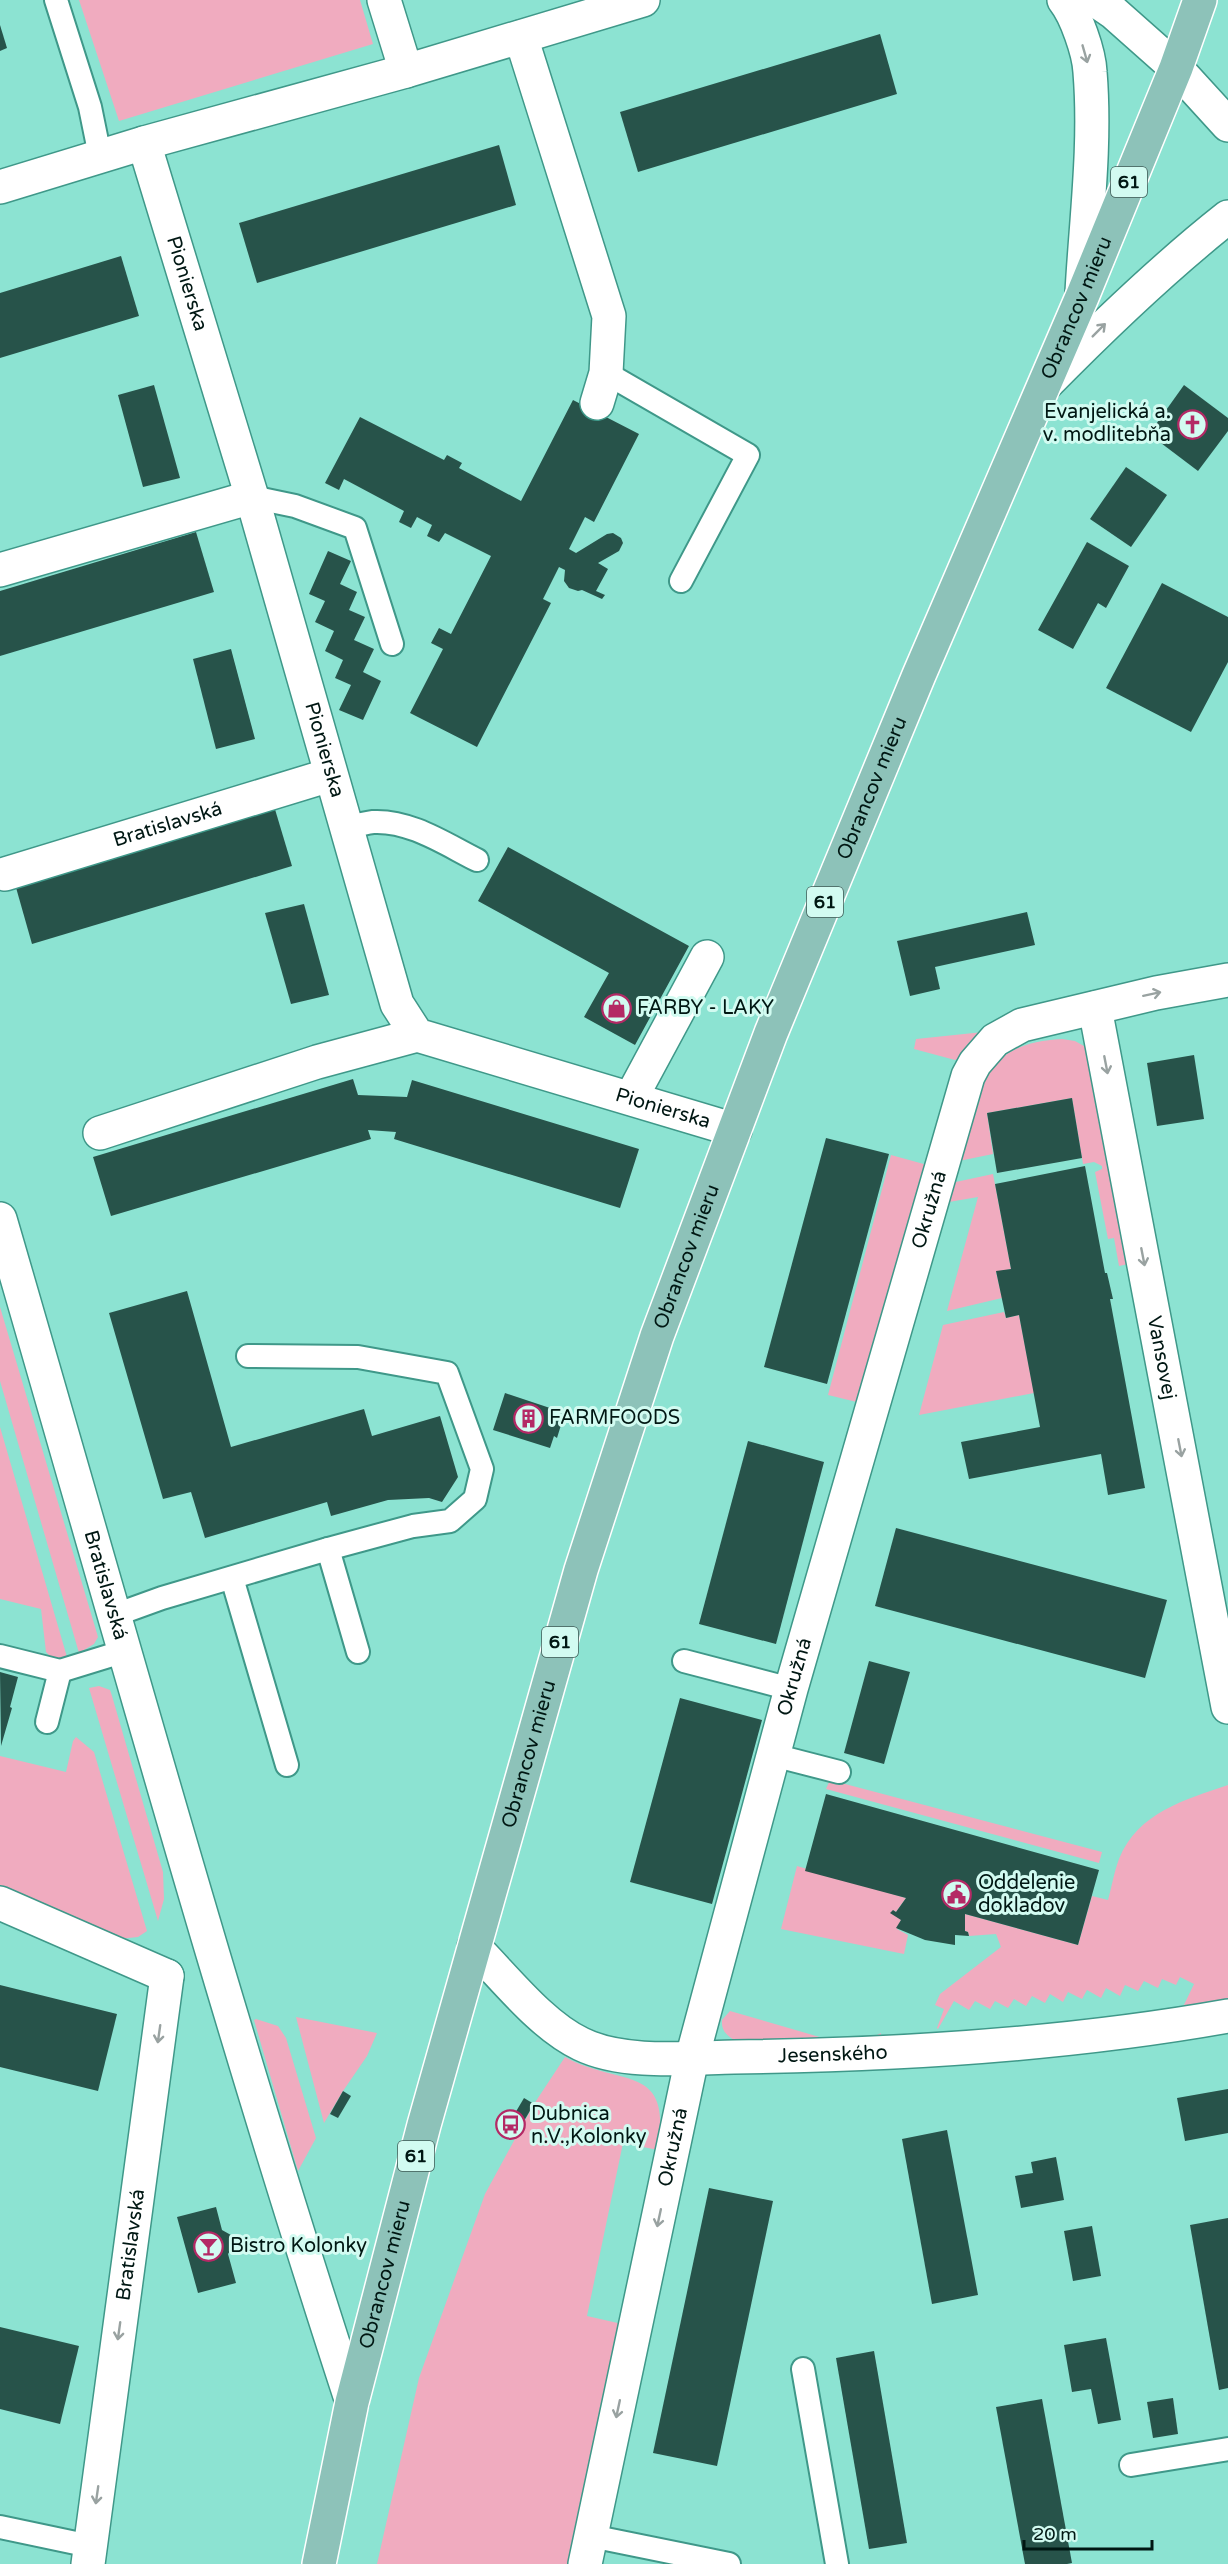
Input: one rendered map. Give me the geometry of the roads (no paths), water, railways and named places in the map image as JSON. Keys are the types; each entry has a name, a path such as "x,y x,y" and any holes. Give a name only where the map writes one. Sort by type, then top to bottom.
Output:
{"main road":[{"name":"Obrancov mieru","path":"320,2564 352,2402 424,2125 594,1529 657,1336 771,1033 914,686 1082,297 1176,68 1200,0"}],"street":[{"path":"384,0 406,71"},
{"path":"0,187 144,143 406,71 643,0"},
{"path":"1064,0 1073,11 1090,70 1090,140 1082,297"},
{"path":"1095,0 1114,13 1176,68 1228,125"},
{"path":"521,37 609,316 601,388"},
{"name":"Pionierska","path":"144,143 252,497 397,1004 417,1035 735,1130"},
{"path":"1043,386 1121,308 1189,248 1228,218"},
{"path":"0,570 252,497"},
{"name":"Bratislavská","path":"5,874 330,775"},
{"path":"631,1098 707,957"},
{"name":"Okružná","path":"588,2550 692,2058 791,1689 968,1076 983,1052 995,1040 1022,1025 1156,993 1228,980"},
{"name":"Vansovej","path":"1095,1008 1228,1707"},
{"path":"100,1133 337,1056 417,1035"},
{"name":"Bratislavská","path":"0,1218 211,1951 296,2231 352,2402"},
{"path":"0,1903 167,1976 211,1951"},
{"name":"Jesenského","path":"474,1947 549,2022 581,2044 598,2050 632,2056 799,2057 984,2047 1228,2016"},
{"name":"Bratislavská","path":"89,2555 167,1976"}],"lane":[{"path":"56,0 90,107 100,156"},
{"path":"601,388 748,455 681,581"},
{"path":"252,497 295,506 355,528 392,644"},
{"path":"346,828 373,822 397,824 421,832 477,860"},
{"path":"115,1614 413,1526 450,1521 476,1499 482,1469 447,1373 358,1357 248,1356"},
{"path":"328,1550 358,1652"},
{"path":"232,1578 287,1765"},
{"path":"0,1656 60,1671 125,1651"},
{"path":"684,1661 791,1689"},
{"path":"47,1722 60,1671"},
{"path":"773,1755 839,1772"},
{"path":"803,2368 837,2564"},
{"path":"1131,2465 1228,2449"},
{"path":"0,2528 89,2555"},
{"path":"588,2550 729,2564"}],"place":[{"name":"Evanjelická a. v. modlitebňa","path":"1192,424"},
{"name":"FARBY - LAKY","path":"616,1008"},
{"name":"FARMFOODS","path":"528,1418"},
{"name":"Oddelenie dokladov","path":"957,1895"},
{"name":"Dubnica n.V.,Kolonky","path":"510,2125"},
{"name":"Bistro Kolonky","path":"209,2246"}]}
